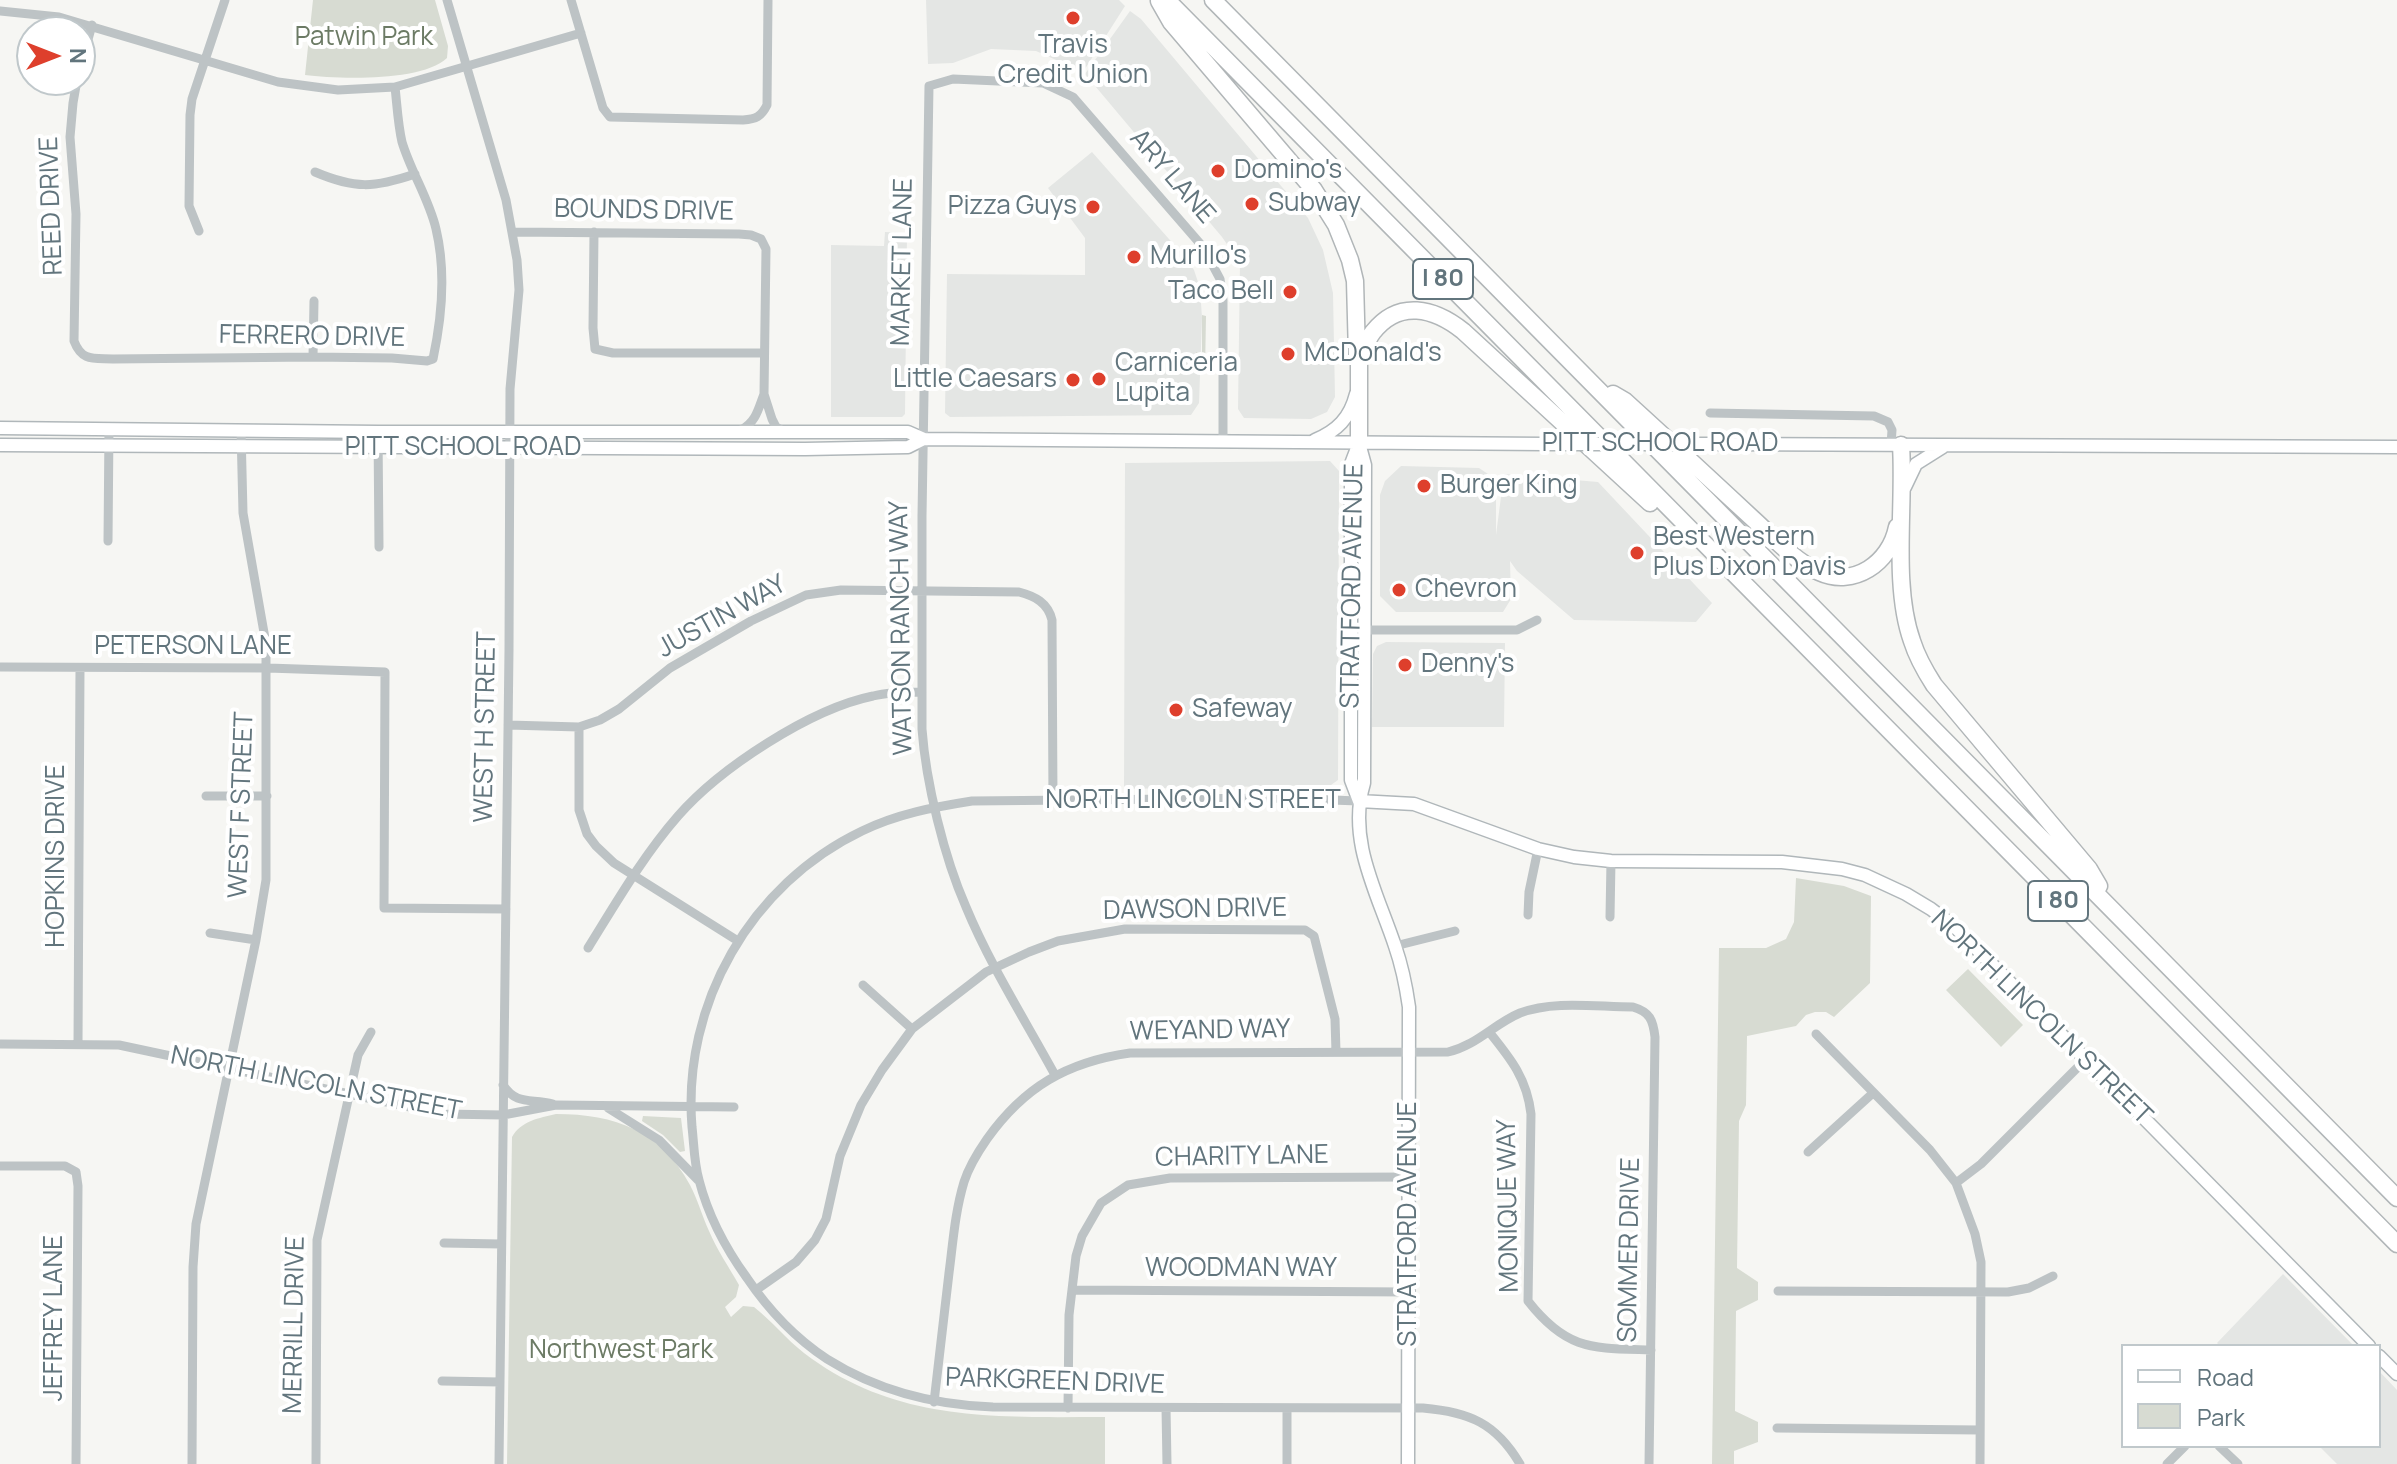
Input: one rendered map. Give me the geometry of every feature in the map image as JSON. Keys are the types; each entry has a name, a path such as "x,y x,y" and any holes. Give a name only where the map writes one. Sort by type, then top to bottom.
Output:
{"highway":[{"path":"1159,0 1171,22 1314,190 1336,225 1355,281 1359,443"},
{"name":"I 80","path":"1167,0 2397,1244"},
{"name":"I 80","path":"1213,0 2397,1198"},
{"path":"1359,370 1369,338 1388,318 1407,311 1425,310 1448,319 1644,498 1719,558"},
{"path":"1588,380 1625,401 1780,543 1816,571 1842,577 1861,574 1878,563 1895,537 1900,504"},
{"path":"1896,445 1904,612 1921,663 1951,707 2089,869 2114,912"}],"street":[{"path":"199,231 189,206 190,115 192,99 225,0"},
{"name":"WEST H STREET","path":"447,0 506,200 519,290 510,389 499,1464"},
{"path":"571,0 603,108 610,117 743,120 756,119 767,105 768,0"},
{"path":"0,11 49,16"},
{"path":"96,26 278,82 338,90 395,87 581,33"},
{"name":"ARY LANE","path":"929,86 953,79 1043,83 1073,97 1203,247 1220,279 1223,300 1223,442"},
{"name":"MARKET LANE","path":"924,439 929,86"},
{"name":"FERRERO DRIVE","path":"73,331 78,352 88,358 433,359 441,296 441,263 436,228 402,142 395,87"},
{"name":"REED DRIVE","path":"73,331 76,310 76,214 70,137 74,96"},
{"path":"315,172 346,183 371,186 415,174"},
{"name":"BOUNDS DRIVE","path":"513,232 739,234 761,239 766,249 764,394 755,419 739,431"},
{"path":"594,232 595,349 613,353 764,353"},
{"path":"313,357 314,301"},
{"path":"1304,442 1330,433 1348,417 1359,370"},
{"name":"BOUNDS DRIVE","path":"764,394 776,427 785,432"},
{"path":"1710,413 1874,416 1888,422 1896,445"},
{"name":"PITT SCHOOL ROAD","path":"0,428 908,432 924,439 1223,442 2397,447"},
{"path":"108,541 109,428"},
{"name":"WEST F STREET","path":"192,1464 196,1224 266,880 268,668 243,513 241,430"},
{"path":"378,432 379,547"},
{"name":"PITT SCHOOL ROAD","path":"0,445 908,447 924,439"},
{"name":"WATSON RANCH WAY","path":"924,439 922,692 925,764 966,910 1055,1075"},
{"name":"STRATFORD AVENUE","path":"1359,443 1351,464 1350,630 1351,780 1359,801"},
{"name":"STRATFORD AVENUE","path":"1359,443 1365,465 1365,630 1364,783 1359,801 1358,825 1365,866 1404,974 1409,1007 1408,1464"},
{"path":"1900,504 1916,464 1928,454 1948,445"},
{"name":"JUSTIN WAY","path":"508,725 579,727 600,720 619,709 670,668 751,621 806,595 841,590 1019,592 1034,596 1050,611 1052,620 1053,801"},
{"path":"1350,630 1517,630 1537,620"},
{"name":"PETERSON LANE","path":"0,667 268,668 385,672 384,908 506,909"},
{"name":"HOPKINS DRIVE","path":"78,1044 80,668"},
{"path":"588,948 633,876 679,815 717,778 797,727 858,700 876,695 922,692"},
{"path":"579,727 579,810 583,825 596,846 633,876 738,941"},
{"path":"206,796 267,796"},
{"name":"NORTH LINCOLN STREET","path":"0,1044 119,1045 431,1112 503,1115 556,1105 691,1106 693,1064 701,1024 718,978 738,941 782,887 833,847 882,822 935,807 972,801 1264,798 1414,804 1538,849 1611,861 1801,863 1865,875 1931,909 1957,929 2367,1344"},
{"path":"1528,915 1529,892 1538,849"},
{"path":"1610,917 1611,861"},
{"name":"DAWSON DRIVE","path":"756,1290 796,1262 815,1240 826,1219 840,1156 861,1105 912,1029 996,966 1058,941 1125,929 1305,930 1314,936 1318,950 1335,1019 1336,1052"},
{"path":"1395,946 1455,931"},
{"path":"210,933 256,940"},
{"path":"863,985 912,1029"},
{"name":"WEYAND WAY","path":"934,1402 956,1217 965,1180 977,1153 1001,1118 1028,1092 1055,1075 1110,1056 1130,1053 1448,1052 1462,1049 1504,1021 1554,1006 1633,1007 1645,1011 1653,1021 1655,1037"},
{"name":"MERRILL DRIVE","path":"316,1464 317,1240 358,1055 371,1032"},
{"name":"MONIQUE WAY","path":"1490,1033 1515,1064 1529,1095 1528,1301 1559,1332 1578,1343 1596,1348 1651,1350"},
{"path":"1816,1034 1930,1150 1956,1183 1975,1234 1981,1262 1980,1464"},
{"name":"SOMMER DRIVE","path":"1649,1464 1655,1037"},
{"path":"1956,1183 1981,1164 2086,1059"},
{"path":"503,1085 510,1096 556,1105"},
{"path":"1808,1152 1873,1093"},
{"path":"605,1106 659,1140 699,1182"},
{"path":"691,1106 734,1107"},
{"name":"PARKGREEN DRIVE","path":"691,1106 699,1182 729,1252 780,1321 826,1358 887,1388 934,1402 993,1407 1448,1410 1488,1426 1506,1441 1520,1464"},
{"name":"JEFFREY LANE","path":"0,1166 65,1166 76,1172 76,1464"},
{"name":"CHARITY LANE","path":"1068,1408 1068,1337 1076,1256 1090,1220 1101,1203 1128,1185 1170,1178 1409,1177"},
{"path":"444,1243 501,1244"},
{"path":"1778,1291 2008,1292 2029,1288 2053,1276"},
{"name":"WOODMAN WAY","path":"1073,1290 1409,1292"},
{"path":"2381,1358 2397,1374"},
{"path":"442,1381 500,1382"},
{"path":"1166,1408 1167,1464"},
{"path":"1287,1408 1287,1464"},
{"path":"1777,1428 1980,1430"},
{"path":"2167,1464 2183,1448"},
{"path":"2221,1448 2238,1464"}],"shaded area":[{"path":"926,0 1119,0 1125,6 1083,72 1036,51 991,49 953,63 928,64"},
{"path":"1130,11 1141,19 1308,218 1323,250 1333,293 1335,397 1327,412 1311,419 1244,418 1238,409 1240,263 1222,237 1085,74"},
{"path":"1092,152 1194,270 1200,288 1202,318 1199,403 1191,415 950,417 945,413 947,274 1085,275 1085,238 1048,188"},
{"path":"885,232 907,233 905,414 902,417 831,417 831,245 884,246"},
{"path":"1330,461 1339,471 1338,780 1331,785 1124,789 1125,463"},
{"path":"1401,466 1479,468 1491,476 1496,487 1496,535 1504,474 1598,482 1712,603 1696,622 1574,620 1517,571 1510,561 1511,599 1503,612 1396,612 1380,596 1380,495 1385,481"},
{"path":"1386,642 1505,643 1504,727 1372,727 1373,654 1377,646"},
{"path":"2283,1274 2352,1344 2218,1344"},
{"path":"2381,1373 2397,1390 2397,1464 2337,1464 2321,1448 2381,1448"}],"green space":[{"name":"Patwin Park","path":"313,0 435,0 448,46 447,58 435,66 400,75 358,78 305,75"},
{"path":"1202,315 1206,316 1205,372 1196,370 1196,352 1202,352"},
{"path":"1796,878 1844,886 1871,896 1870,983 1834,1017 1826,1012 1815,1012 1806,1015 1796,1026 1747,1036 1746,1105 1739,1121 1737,1268 1758,1282 1758,1300 1736,1311 1735,1411 1758,1422 1758,1442 1734,1451 1734,1464 1712,1464 1719,948 1766,948 1786,939 1794,922"},
{"path":"1968,969 2023,1025 2001,1047 1946,990"},
{"name":"Northwest Park","path":"556,1114 598,1118 634,1129 665,1151 678,1166 739,1285 736,1297 725,1307 731,1317 743,1306 754,1307 804,1353 839,1376 875,1393 911,1404 986,1415 1105,1417 1105,1464 507,1464 512,1137 525,1124"},
{"path":"643,1116 681,1118 685,1151 680,1152 663,1135 642,1121"}],"place":[{"name":"Travis Credit Union","path":"1073,18"},
{"name":"Domino's","path":"1218,171"},
{"name":"Subway","path":"1252,204"},
{"name":"Pizza Guys","path":"1093,207"},
{"name":"Murillo's","path":"1134,257"},
{"name":"Taco Bell","path":"1290,292"},
{"name":"McDonald's","path":"1288,354"},
{"name":"Carniceria Lupita","path":"1099,379"},
{"name":"Little Caesars","path":"1073,380"},
{"name":"Burger King","path":"1424,486"},
{"name":"Best Western Plus Dixon Davis","path":"1637,553"},
{"name":"Chevron","path":"1399,590"},
{"name":"Denny's","path":"1405,665"},
{"name":"Safeway","path":"1176,710"}]}
